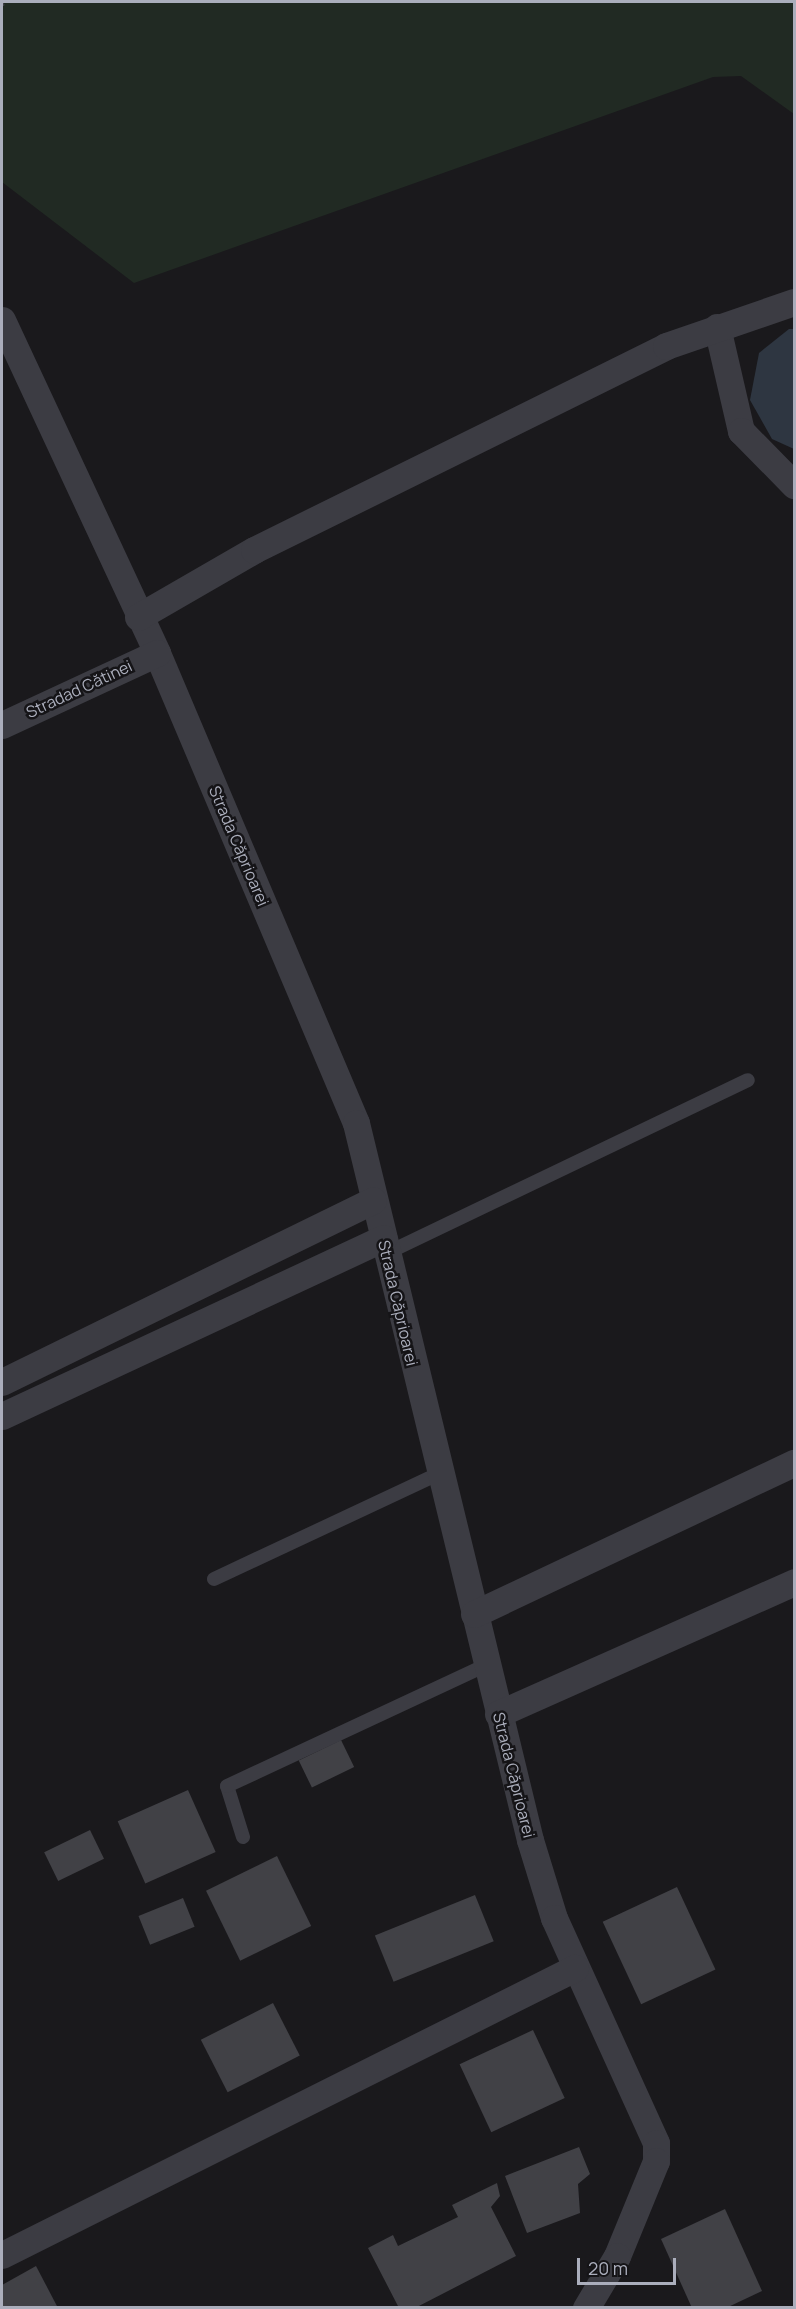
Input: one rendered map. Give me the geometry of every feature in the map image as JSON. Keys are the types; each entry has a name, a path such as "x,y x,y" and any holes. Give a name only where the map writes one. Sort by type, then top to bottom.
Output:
{"street":[{"path":"138,617 254,550 666,346 795,302"},
{"name":"Strada Căprioarei","path":"2,320 138,617 157,653 336,1068 356,1123 498,1714 550,1907 575,1968 656,2143 656,2160 617,2256 585,2307"},
{"path":"717,327 741,430 795,485"},
{"name":"Stradad Cătinei","path":"2,725 157,653"},
{"path":"2,1382 373,1200"},
{"path":"2,1416 385,1246"},
{"path":"474,1614 795,1462"},
{"path":"498,1714 795,1582"},
{"path":"2,2255 575,1968"}],"lane":[{"path":"385,1246 748,1080"},
{"path":"214,1579 440,1473"},
{"path":"243,1838 227,1786 487,1665"}],"path":[{"path":"2,6 3,2"}],"shaded area":[{"path":"2,2 794,2 794,114 741,76 713,77 134,283 2,182"},
{"path":"789,329 794,329 794,449 772,439 750,400 759,353"}],"building":[{"path":"341,1740 354,1767 312,1788 299,1761"},
{"path":"188,1790 216,1852 145,1883 118,1821"},
{"path":"90,1830 104,1859 58,1881 44,1852"},
{"path":"277,1856 311,1926 240,1961 206,1891"},
{"path":"677,1887 715,1969 641,2004 603,1922"},
{"path":"475,1895 494,1941 394,1982 375,1935"},
{"path":"183,1898 195,1927 150,1945 138,1916"},
{"path":"273,2003 300,2056 228,2092 201,2040"},
{"path":"533,2030 565,2098 491,2132 460,2064"},
{"path":"579,2147 590,2174 578,2184 580,2213 527,2233 505,2176"},
{"path":"497,2183 500,2196 491,2207 516,2256 415,2308 399,2308 368,2248 393,2235 398,2246 458,2217 452,2205"},
{"path":"725,2209 762,2291 726,2308 692,2308 661,2239"},
{"path":"36,2266 58,2308 2,2308 2,2285"}]}
